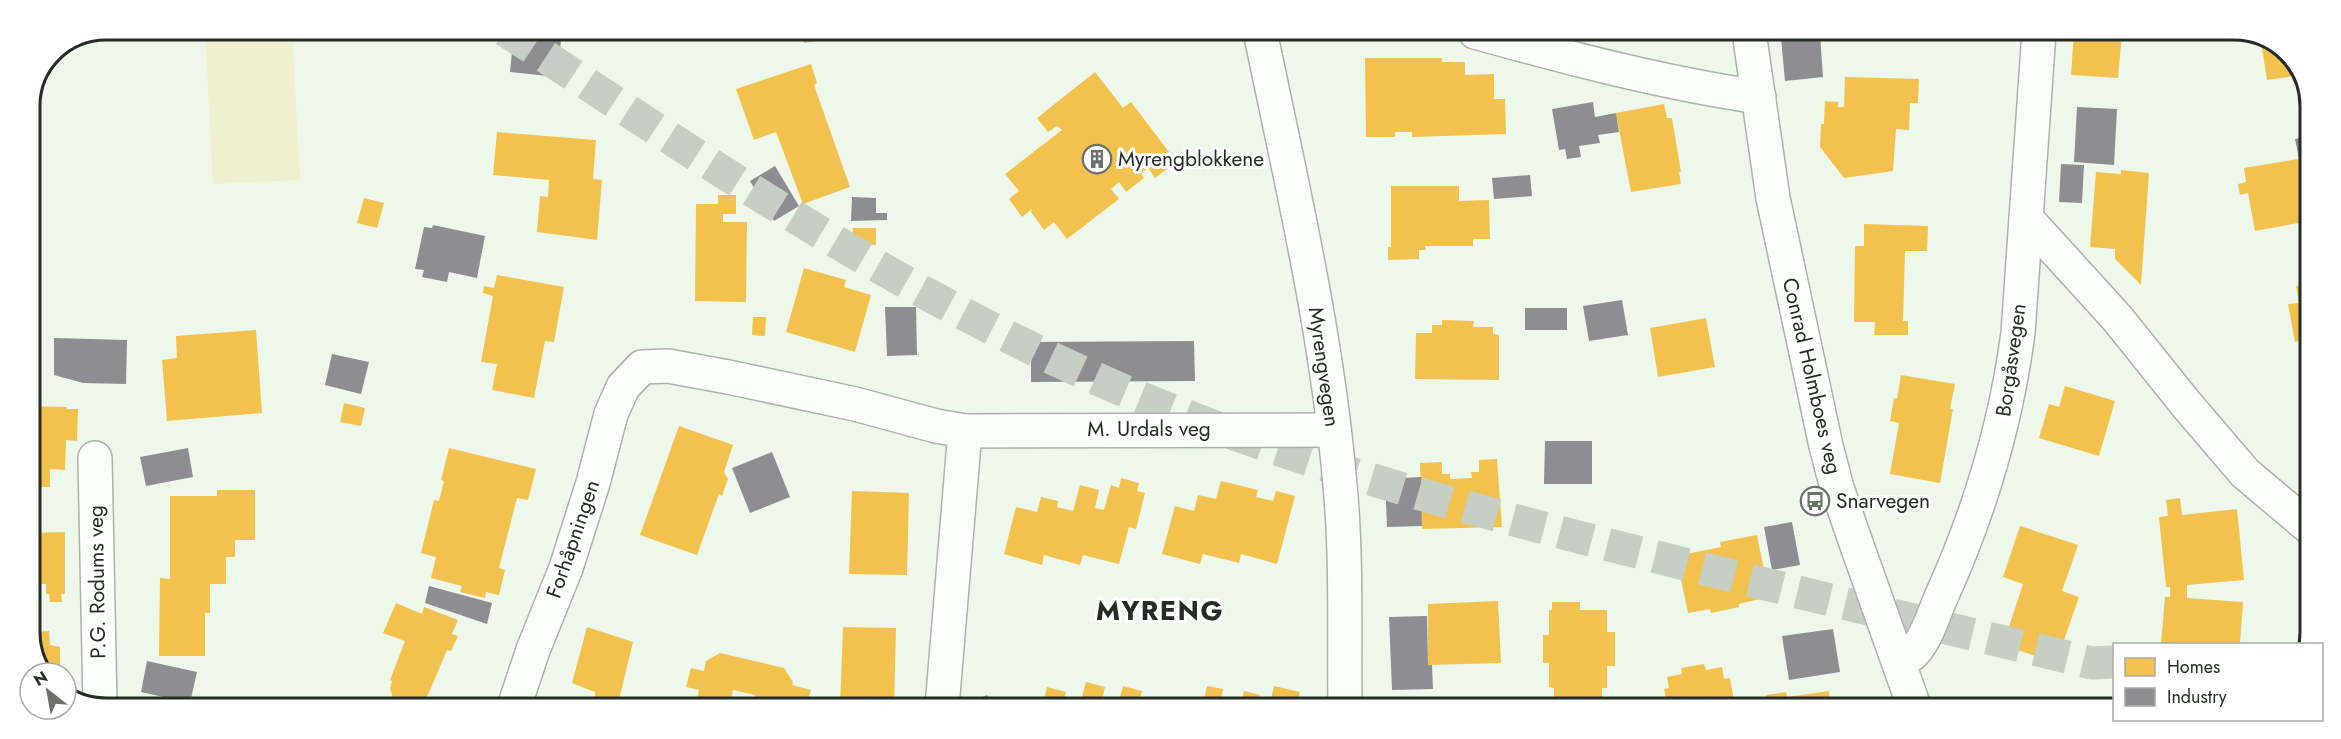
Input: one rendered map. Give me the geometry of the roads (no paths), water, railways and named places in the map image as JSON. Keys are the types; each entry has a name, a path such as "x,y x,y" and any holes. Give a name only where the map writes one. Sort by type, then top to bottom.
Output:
{"street":[{"name":"Myrengvegen","path":"1262,40 1315,302 1334,430 1344,549 1345,698"},
{"path":"1506,40 1623,70 1759,97"},
{"name":"Conrad Holmboes veg","path":"1750,40 1773,198 1826,446 1856,543 1911,698"},
{"name":"Borgåsvegen","path":"1899,663 1914,652 1961,552 1995,454 2012,381 2038,40"},
{"path":"2026,218 2117,318 2245,473 2301,520"},
{"name":"M. Urdals veg","path":"633,374 642,367 668,366 855,404 936,426 965,430 1334,430"},
{"name":"Forhåpningen","path":"517,698 533,650 566,568 593,483 611,414 623,387 633,374"},
{"path":"943,698 965,430"},
{"name":"P.G. Rodums veg","path":"95,458 100,698"}],"tunnel":[{"path":"520,40 745,186 909,284 993,329 1078,370 1166,408 1337,469 1512,519 1745,579 2092,663 2113,662"}],"place":[{"name":"Myrengblokkene","path":"1097,159"},
{"name":"Snarvegen","path":"1815,501"}],"district":[{"name":"MYRENG","path":"1160,611"}]}
